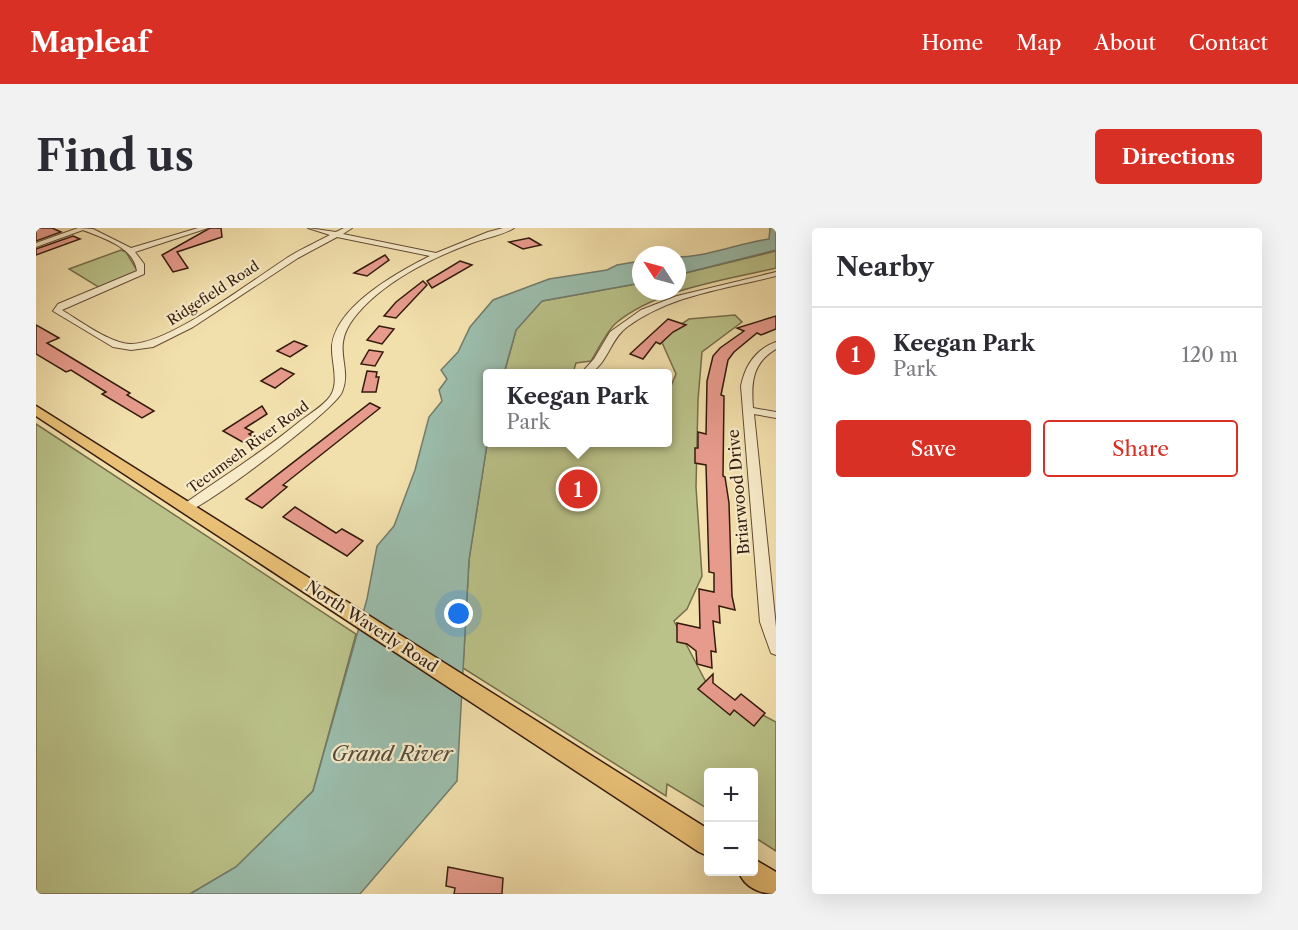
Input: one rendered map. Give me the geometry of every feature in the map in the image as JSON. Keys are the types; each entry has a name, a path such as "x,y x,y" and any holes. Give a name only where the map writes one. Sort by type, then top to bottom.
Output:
{"main road":[{"name":"North Waverly Road","path":"36,410 704,840"},
{"path":"758,876 776,887"}],"street":[{"path":"36,245 83,228 118,242 130,251 205,228"},
{"path":"311,228 435,255"},
{"name":"Ridgefield Road","path":"130,251 142,268 141,272 58,309 58,314 116,345 131,347 153,344 183,329 281,264 350,228"},
{"name":"Tecumseh River Road","path":"188,507 284,440 332,401 340,382 337,343 346,324 369,299 435,255 467,241 511,228"},
{"path":"590,369 600,361 615,333 635,317 650,309 668,302 776,274"},
{"name":"Briarwood Drive","path":"776,345 756,359 749,371 746,386 767,622 776,648"},
{"path":"747,410 776,415"}],"green space":[{"path":"121,250 126,252 138,272 100,288 69,269"},
{"path":"776,251 776,268 686,289 686,273"},
{"path":"632,285 632,300 656,300 633,311 616,323 591,361 576,363 574,369 505,369 516,330 542,301"},
{"path":"735,315 742,322 702,352 698,400 696,487 702,576 687,609 674,621 708,686 776,722 776,851 758,840 758,768 704,768 704,807 667,784 666,796 463,668 469,560 487,447 672,447 672,384 676,374 660,338 689,319"},
{"path":"36,424 356,634 313,791 236,867 190,894 36,894"}],"water":[{"path":"770,228 776,229 776,250 686,273 686,256 769,239"},
{"name":"Grand River","path":"632,262 632,285 542,301 516,330 505,369 483,369 483,447 487,447 469,560 457,781 360,894 190,894 236,867 313,791 367,599 377,546 394,526 415,470 429,417 442,401 439,390 447,379 441,370 458,352 470,327 493,300 549,279 607,270 617,265"}],"building":[{"path":"36,228 52,228 61,232 36,241"},
{"path":"210,228 221,228 222,237 177,252 188,268 173,272 162,255"},
{"path":"73,236 80,239 36,255 36,249"},
{"path":"529,238 541,245 523,249 509,242"},
{"path":"385,255 389,260 367,276 354,273"},
{"path":"460,261 472,265 432,288 427,281"},
{"path":"423,281 427,285 396,318 384,316 396,302"},
{"path":"776,316 776,329 761,335 757,333 728,360 721,395 724,396 723,476 729,503 732,596 735,610 719,606 720,623 713,621 716,652 711,651 712,668 697,664 696,651 687,644 677,642 677,623 700,628 699,589 714,592 714,573 709,572 706,465 695,463 698,432 706,434 707,381 713,356 720,348 744,331 737,328"},
{"path":"668,319 686,325 673,332 660,344 656,342 643,359 630,354"},
{"path":"36,325 59,338 47,343 130,393 127,395 154,411 142,418 102,394 106,392 71,370 66,372 36,354"},
{"path":"379,326 394,329 382,344 367,340"},
{"path":"294,341 307,346 290,357 277,351"},
{"path":"369,350 383,352 375,366 361,364"},
{"path":"281,368 294,374 275,388 261,381"},
{"path":"367,371 377,372 376,377 379,377 376,392 362,392"},
{"path":"370,403 380,408 283,485 287,487 262,508 246,499"},
{"path":"262,406 267,414 245,428 253,432 249,434 257,439 248,445 223,431"},
{"path":"295,507 336,533 342,529 363,541 347,556 283,517"},
{"path":"713,674 713,683 735,700 741,694 765,713 754,726 734,710 730,715 698,689"},
{"path":"448,867 503,878 502,894 454,894 455,888 446,886"}],"place":[{"name":"Keegan Park","path":"578,489"}]}
